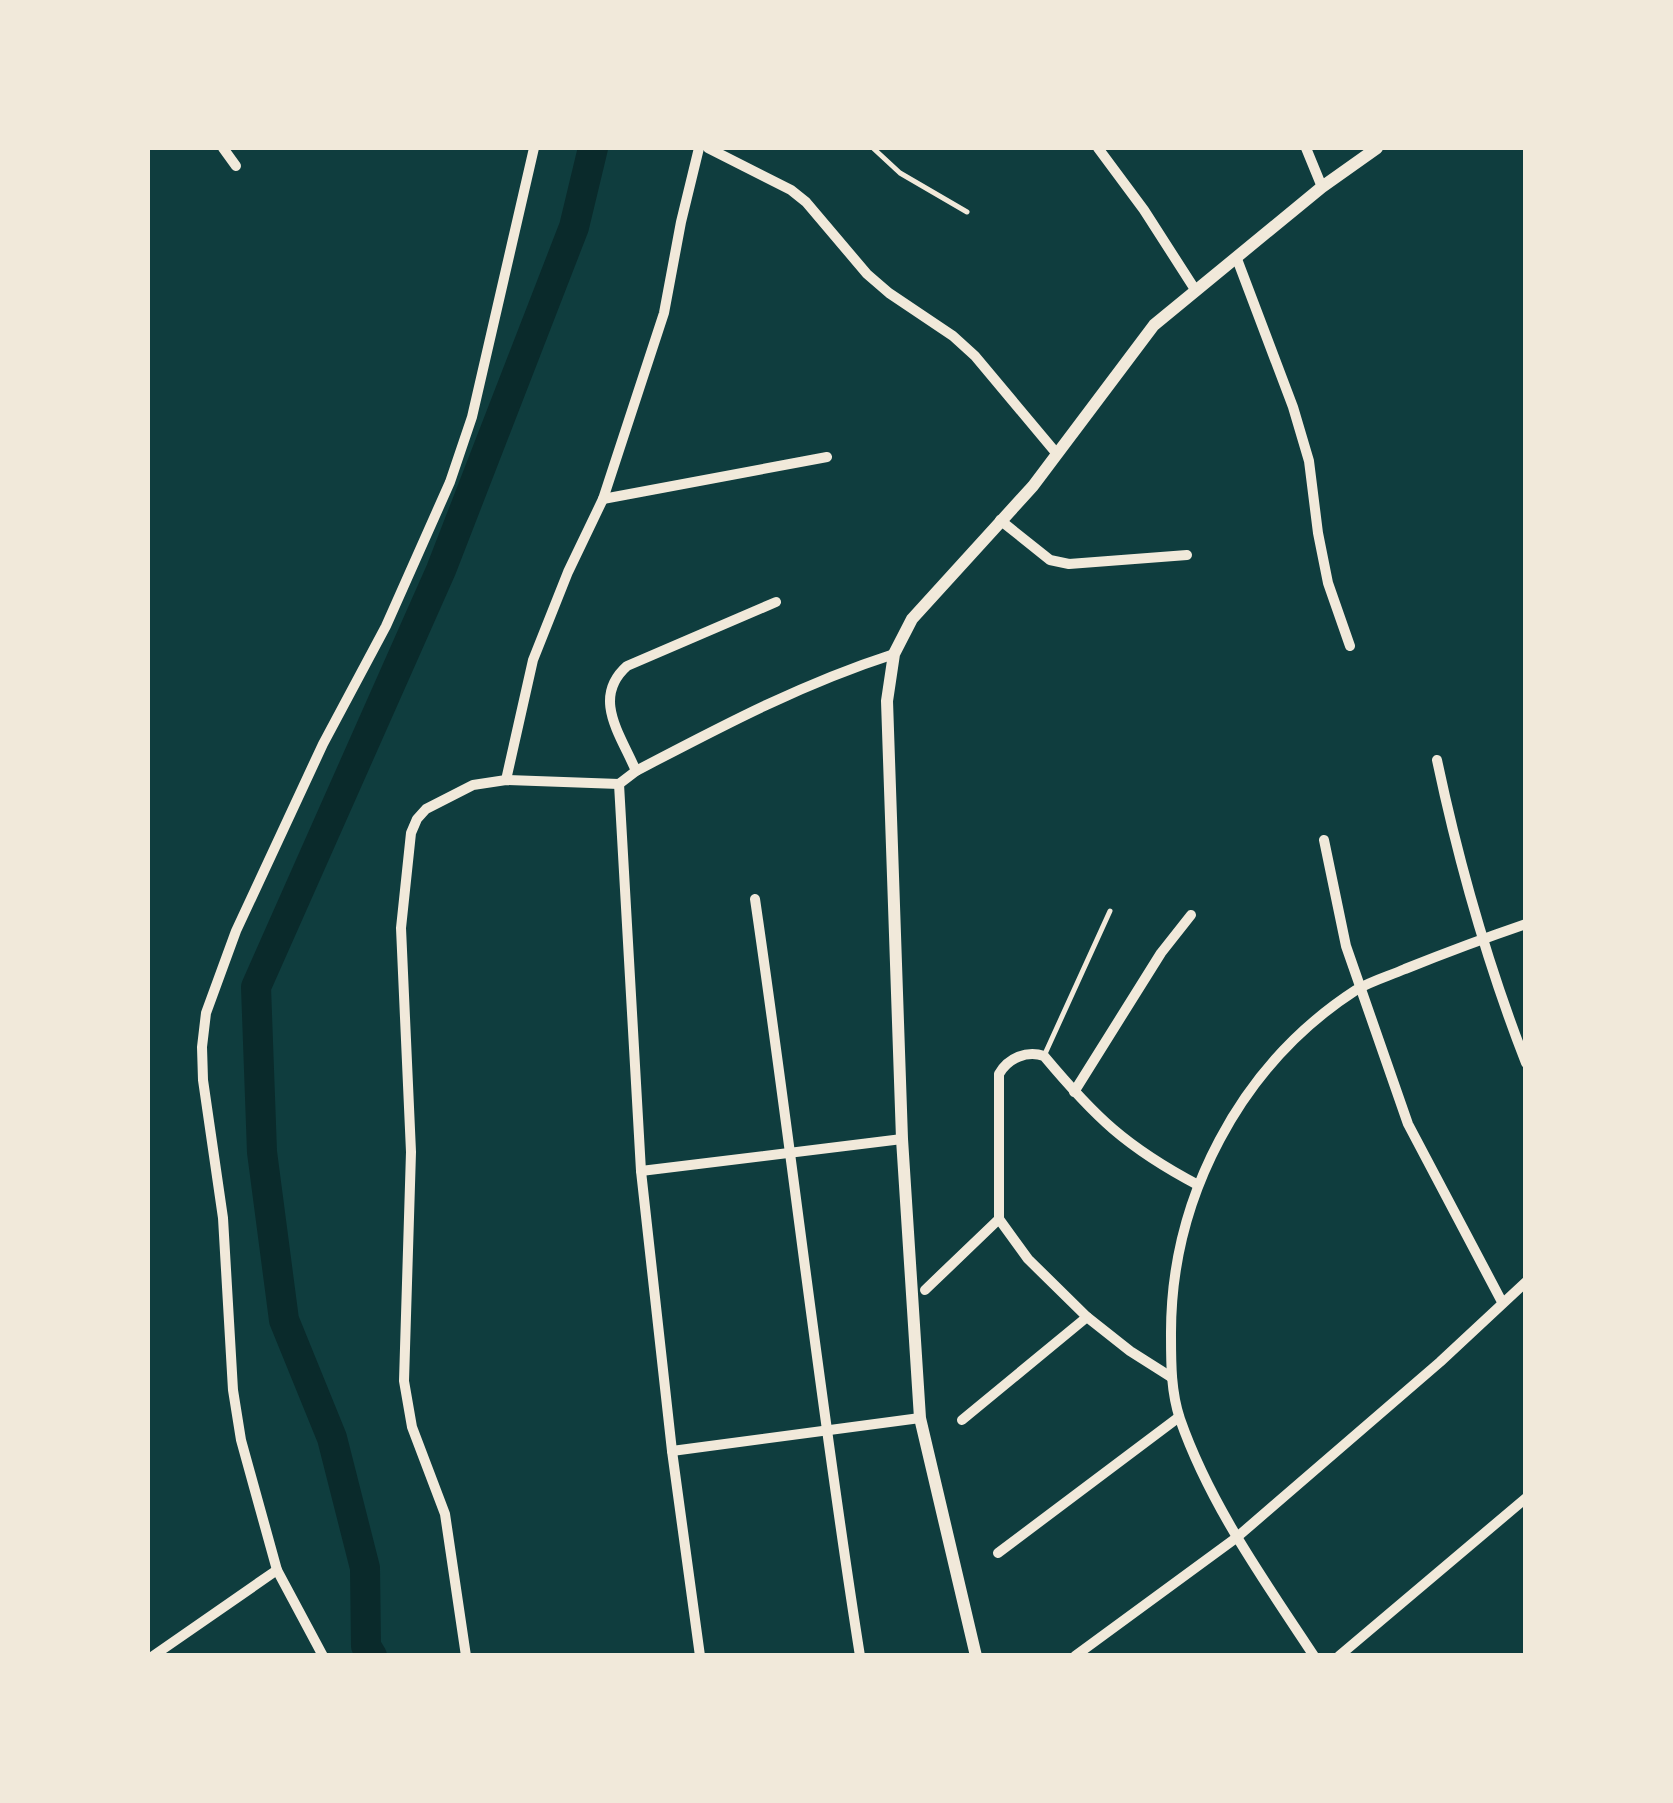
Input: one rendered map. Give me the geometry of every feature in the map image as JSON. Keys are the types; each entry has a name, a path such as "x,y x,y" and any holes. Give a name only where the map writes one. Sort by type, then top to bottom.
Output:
{"street":[{"path":"223,148 236,166"},
{"path":"323,1656 277,1570 250,1482 233,1390 223,1218 202,1080 206,1014 244,912 323,744 386,626 450,482 472,417 534,148"},
{"path":"506,780 522,700 545,625 604,499 664,313 680,222 700,148"},
{"path":"708,148 791,190 806,202 867,274 976,356 1057,454"},
{"path":"1098,148 1196,291"},
{"path":"1306,148 1322,186"},
{"path":"976,1656 920,1418 902,1138 887,701 894,654 912,619 1033,486 1154,324 1238,259 1322,186 1376,148"},
{"path":"1238,259 1277,357 1298,425 1308,461 1328,583 1350,646"},
{"path":"604,499 827,457"},
{"path":"1000,520 1050,560 1069,564 1186,555"},
{"path":"636,771 608,707 611,684 618,674 627,666 776,602"},
{"path":"466,1656 448,1528 412,1427 404,1382 412,1152 401,928 416,819 426,808 473,785 506,780 619,784 636,771 778,697 894,654"},
{"path":"1437,760 1460,868 1526,1063"},
{"path":"619,784 641,1172 700,1656"},
{"path":"1324,840 1346,946 1408,1124 1502,1302"},
{"path":"755,899 792,1151 825,1431 860,1656"},
{"path":"1074,1092 1161,954 1191,914"},
{"path":"1314,1656 1236,1538 1179,1417 1171,1377 1174,1279 1198,1185 1228,1125 1280,1053 1323,1014 1360,988 1526,924"},
{"path":"1171,1377 1087,1317 1028,1259 999,1219 996,1082 1003,1067 1029,1054 1044,1056 1124,1141 1198,1185"},
{"path":"641,1172 902,1138"},
{"path":"925,1290 999,1219"},
{"path":"1075,1656 1236,1538 1440,1362 1526,1282"},
{"path":"962,1420 1087,1317"},
{"path":"998,1553 1179,1417"},
{"path":"672,1450 920,1418"},
{"path":"1339,1656 1526,1498"},
{"path":"153,1656 277,1570"}],"lane":[{"path":"873,148 900,173 967,212"},
{"path":"1044,1056 1110,911"}],"waterway":[{"path":"372,1656 366,1646 365,1568 332,1438 284,1320 262,1152 256,987 441,570 574,227 593,148"}]}
